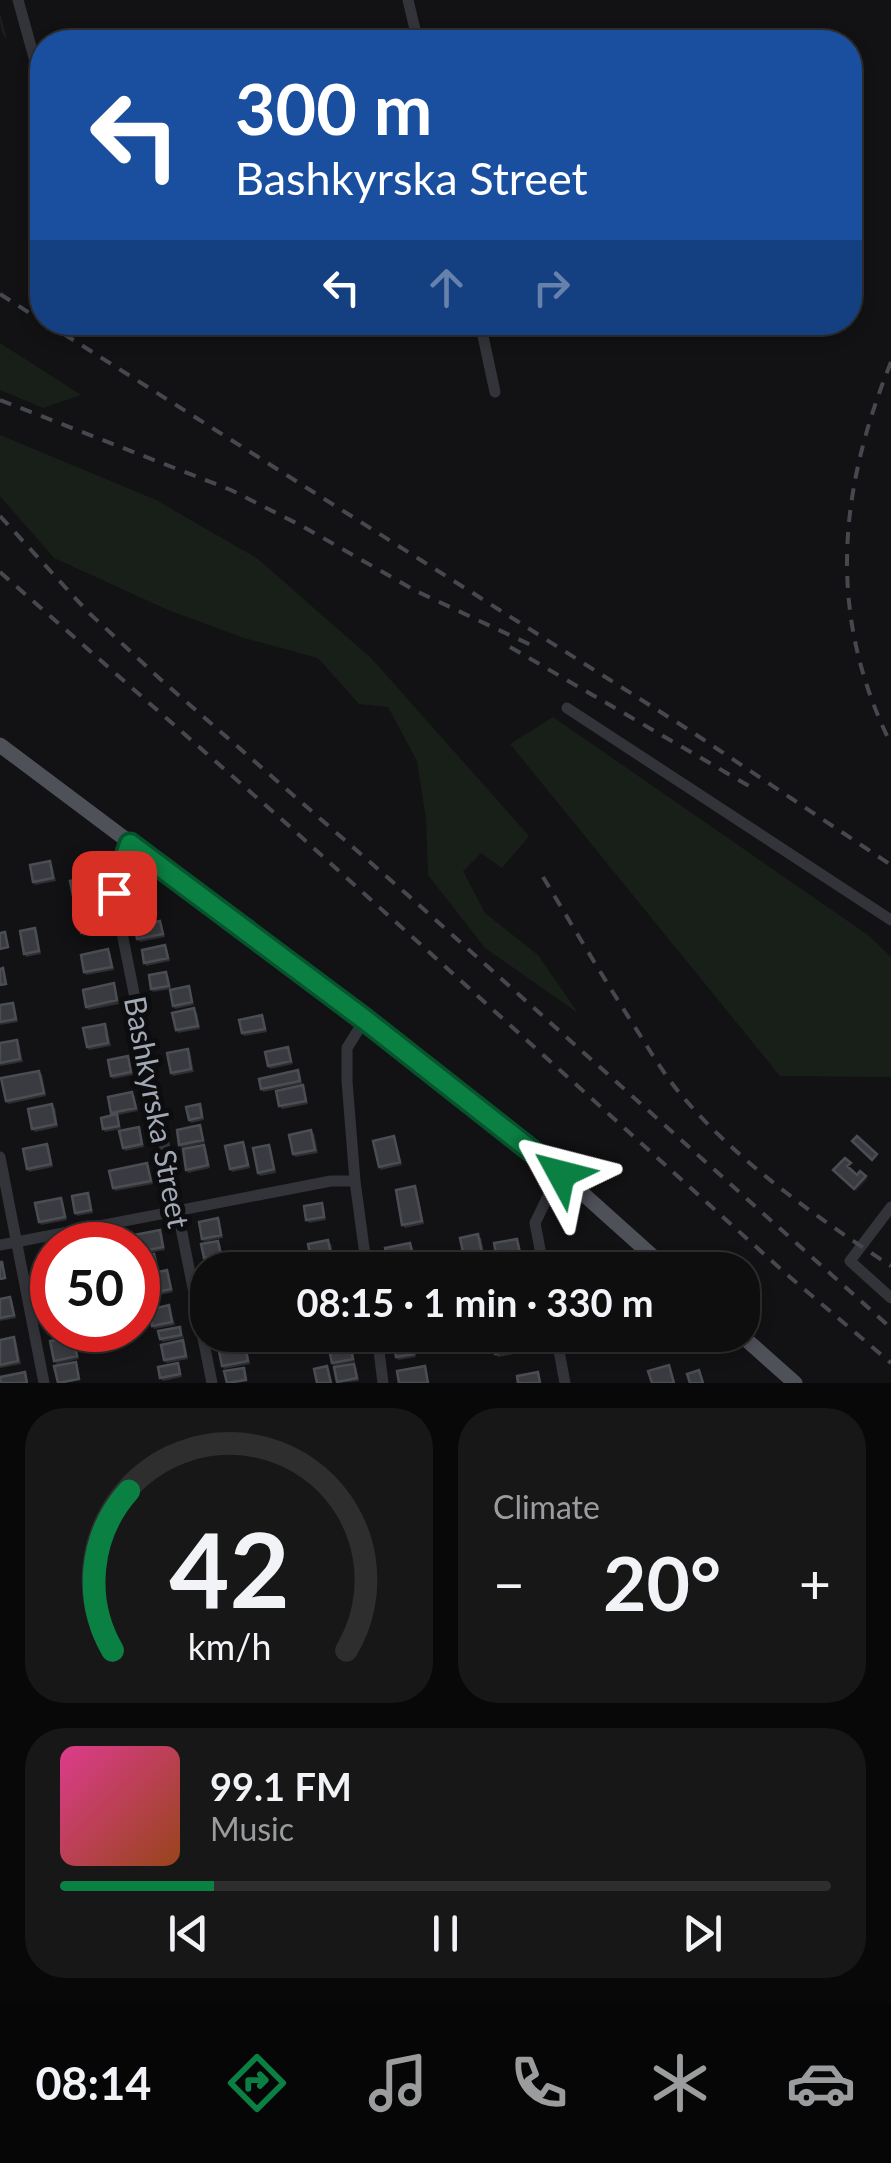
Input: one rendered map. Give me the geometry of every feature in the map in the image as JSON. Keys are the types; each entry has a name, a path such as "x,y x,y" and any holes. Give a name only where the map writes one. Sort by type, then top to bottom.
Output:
{"main road":[{"path":"0,744 364,1019 561,1174 648,1252"},
{"path":"759,1352 789,1381"}],"street":[{"path":"18,0 30,43"},
{"path":"408,0 415,30"},
{"path":"483,335 495,392"},
{"path":"567,708 891,920"},
{"name":"Bashkyrska Street","path":"130,844 114,893 212,1383"},
{"path":"364,1019 348,1048 347,1081 365,1252"},
{"path":"0,1158 44,1383"},
{"path":"541,1252 536,1223 561,1174"},
{"path":"0,1245 330,1180 355,1181"},
{"path":"891,1207 850,1261 891,1298"},
{"path":"379,1352 384,1383"},
{"path":"559,1352 565,1383"}],"shaded area":[{"path":"0,343 81,395 43,408 0,390"},
{"path":"0,435 156,500 258,559 372,659 529,836 502,868 481,853 463,871 485,913 538,955 578,1013 485,948 428,875 426,819 417,761 388,707 359,704 318,658 244,638 168,610 54,558 0,496"},
{"path":"553,717 868,935 891,957 891,1077 780,1076 510,744"}],"building":[{"path":"50,861 53,878 33,882 30,865"},
{"path":"93,876 97,896 74,901 70,881"},
{"path":"100,912 103,928 81,933 78,916"},
{"path":"160,921 163,934 137,939 135,926"},
{"path":"35,928 39,951 24,954 20,931"},
{"path":"5,932 8,947 0,949 0,933"},
{"path":"165,945 168,958 144,963 142,950"},
{"path":"108,949 112,967 84,972 81,955"},
{"path":"3,968 6,984 0,985 0,969"},
{"path":"166,972 169,986 151,989 149,975"},
{"path":"114,983 117,1000 86,1007 83,990"},
{"path":"189,986 192,1002 173,1006 170,990"},
{"path":"13,1003 16,1019 0,1022 0,1005"},
{"path":"194,1008 198,1026 176,1030 172,1013"},
{"path":"262,1015 265,1029 242,1033 239,1020"},
{"path":"105,1024 108,1043 87,1047 83,1028"},
{"path":"17,1040 20,1059 0,1063 0,1043"},
{"path":"288,1047 291,1061 268,1066 265,1052"},
{"path":"188,1049 191,1069 171,1073 167,1053"},
{"path":"128,1056 131,1072 111,1076 108,1060"},
{"path":"298,1070 300,1081 261,1089 259,1079"},
{"path":"39,1071 44,1093 6,1101 1,1078"},
{"path":"303,1085 306,1101 279,1106 276,1091"},
{"path":"132,1092 136,1108 111,1113 108,1097"},
{"path":"52,1104 56,1124 32,1129 28,1109"},
{"path":"200,1104 202,1117 189,1120 186,1107"},
{"path":"117,1114 119,1126 103,1129 101,1118"},
{"path":"200,1125 203,1140 179,1145 177,1130"},
{"path":"139,1127 142,1144 123,1148 119,1131"},
{"path":"311,1130 315,1150 293,1154 289,1135"},
{"path":"394,1136 400,1162 379,1167 373,1141"},
{"path":"857,1136 877,1154 872,1160 852,1141"},
{"path":"243,1142 248,1165 230,1169 225,1146"},
{"path":"47,1144 51,1164 27,1169 23,1149"},
{"path":"204,1145 208,1165 186,1170 183,1149"},
{"path":"269,1145 274,1169 258,1173 253,1148"},
{"path":"845,1158 857,1175 860,1171 866,1176 854,1189 833,1170"},
{"path":"147,1163 151,1181 113,1188 109,1171"},
{"path":"415,1186 422,1221 402,1225 396,1190"},
{"path":"88,1193 91,1210 75,1213 72,1196"},
{"path":"61,1198 65,1217 39,1222 35,1203"},
{"path":"322,1203 324,1217 306,1220 304,1206"},
{"path":"218,1218 221,1235 202,1239 199,1222"},
{"path":"478,1234 482,1252 463,1252 460,1238"},
{"path":"517,1239 520,1252 496,1252 494,1243"},
{"path":"328,1240 330,1252 310,1252 308,1244"},
{"path":"218,1241 220,1252 203,1252 201,1244"},
{"path":"410,1243 412,1252 386,1252 385,1248"},
{"path":"167,1270 171,1289 160,1291 160,1272"},
{"path":"10,1297 14,1315 0,1318 0,1299"},
{"path":"169,1305 172,1322 160,1324 160,1307"},
{"path":"180,1327 181,1335 160,1339 160,1331"},
{"path":"14,1337 18,1361 0,1365 0,1340"},
{"path":"183,1340 186,1356 164,1360 161,1345"},
{"path":"52,1352 76,1352 77,1356 54,1361"},
{"path":"219,1352 246,1352 248,1361 222,1366"},
{"path":"330,1352 352,1352 353,1359 332,1363"},
{"path":"395,1352 414,1352 414,1354 396,1357"},
{"path":"76,1362 79,1379 58,1383 54,1366"},
{"path":"178,1363 180,1374 160,1378 158,1367"},
{"path":"354,1364 357,1378 337,1382 334,1367"},
{"path":"669,1365 674,1383 652,1383 648,1371"},
{"path":"327,1366 331,1383 317,1383 314,1369"},
{"path":"425,1366 428,1383 399,1383 397,1371"},
{"path":"244,1368 246,1380 227,1383 224,1371"},
{"path":"699,1370 703,1383 690,1383 687,1374"},
{"path":"25,1372 27,1383 1,1383 0,1377"},
{"path":"538,1372 540,1383 518,1383 517,1376"}],"railway":[{"path":"0,294 30,313"},
{"path":"66,335 689,730 891,865"},
{"path":"891,362 860,459 847,554 857,648 870,696 891,744"},
{"path":"0,400 231,490 416,591 533,646"},
{"path":"0,516 87,611 159,678 891,1328"},
{"path":"0,572 891,1363"},
{"path":"510,647 756,790"},
{"path":"543,877 683,1097 754,1167 891,1266"}],"route":[{"path":"114,893 130,844 364,1019 561,1174"}]}
